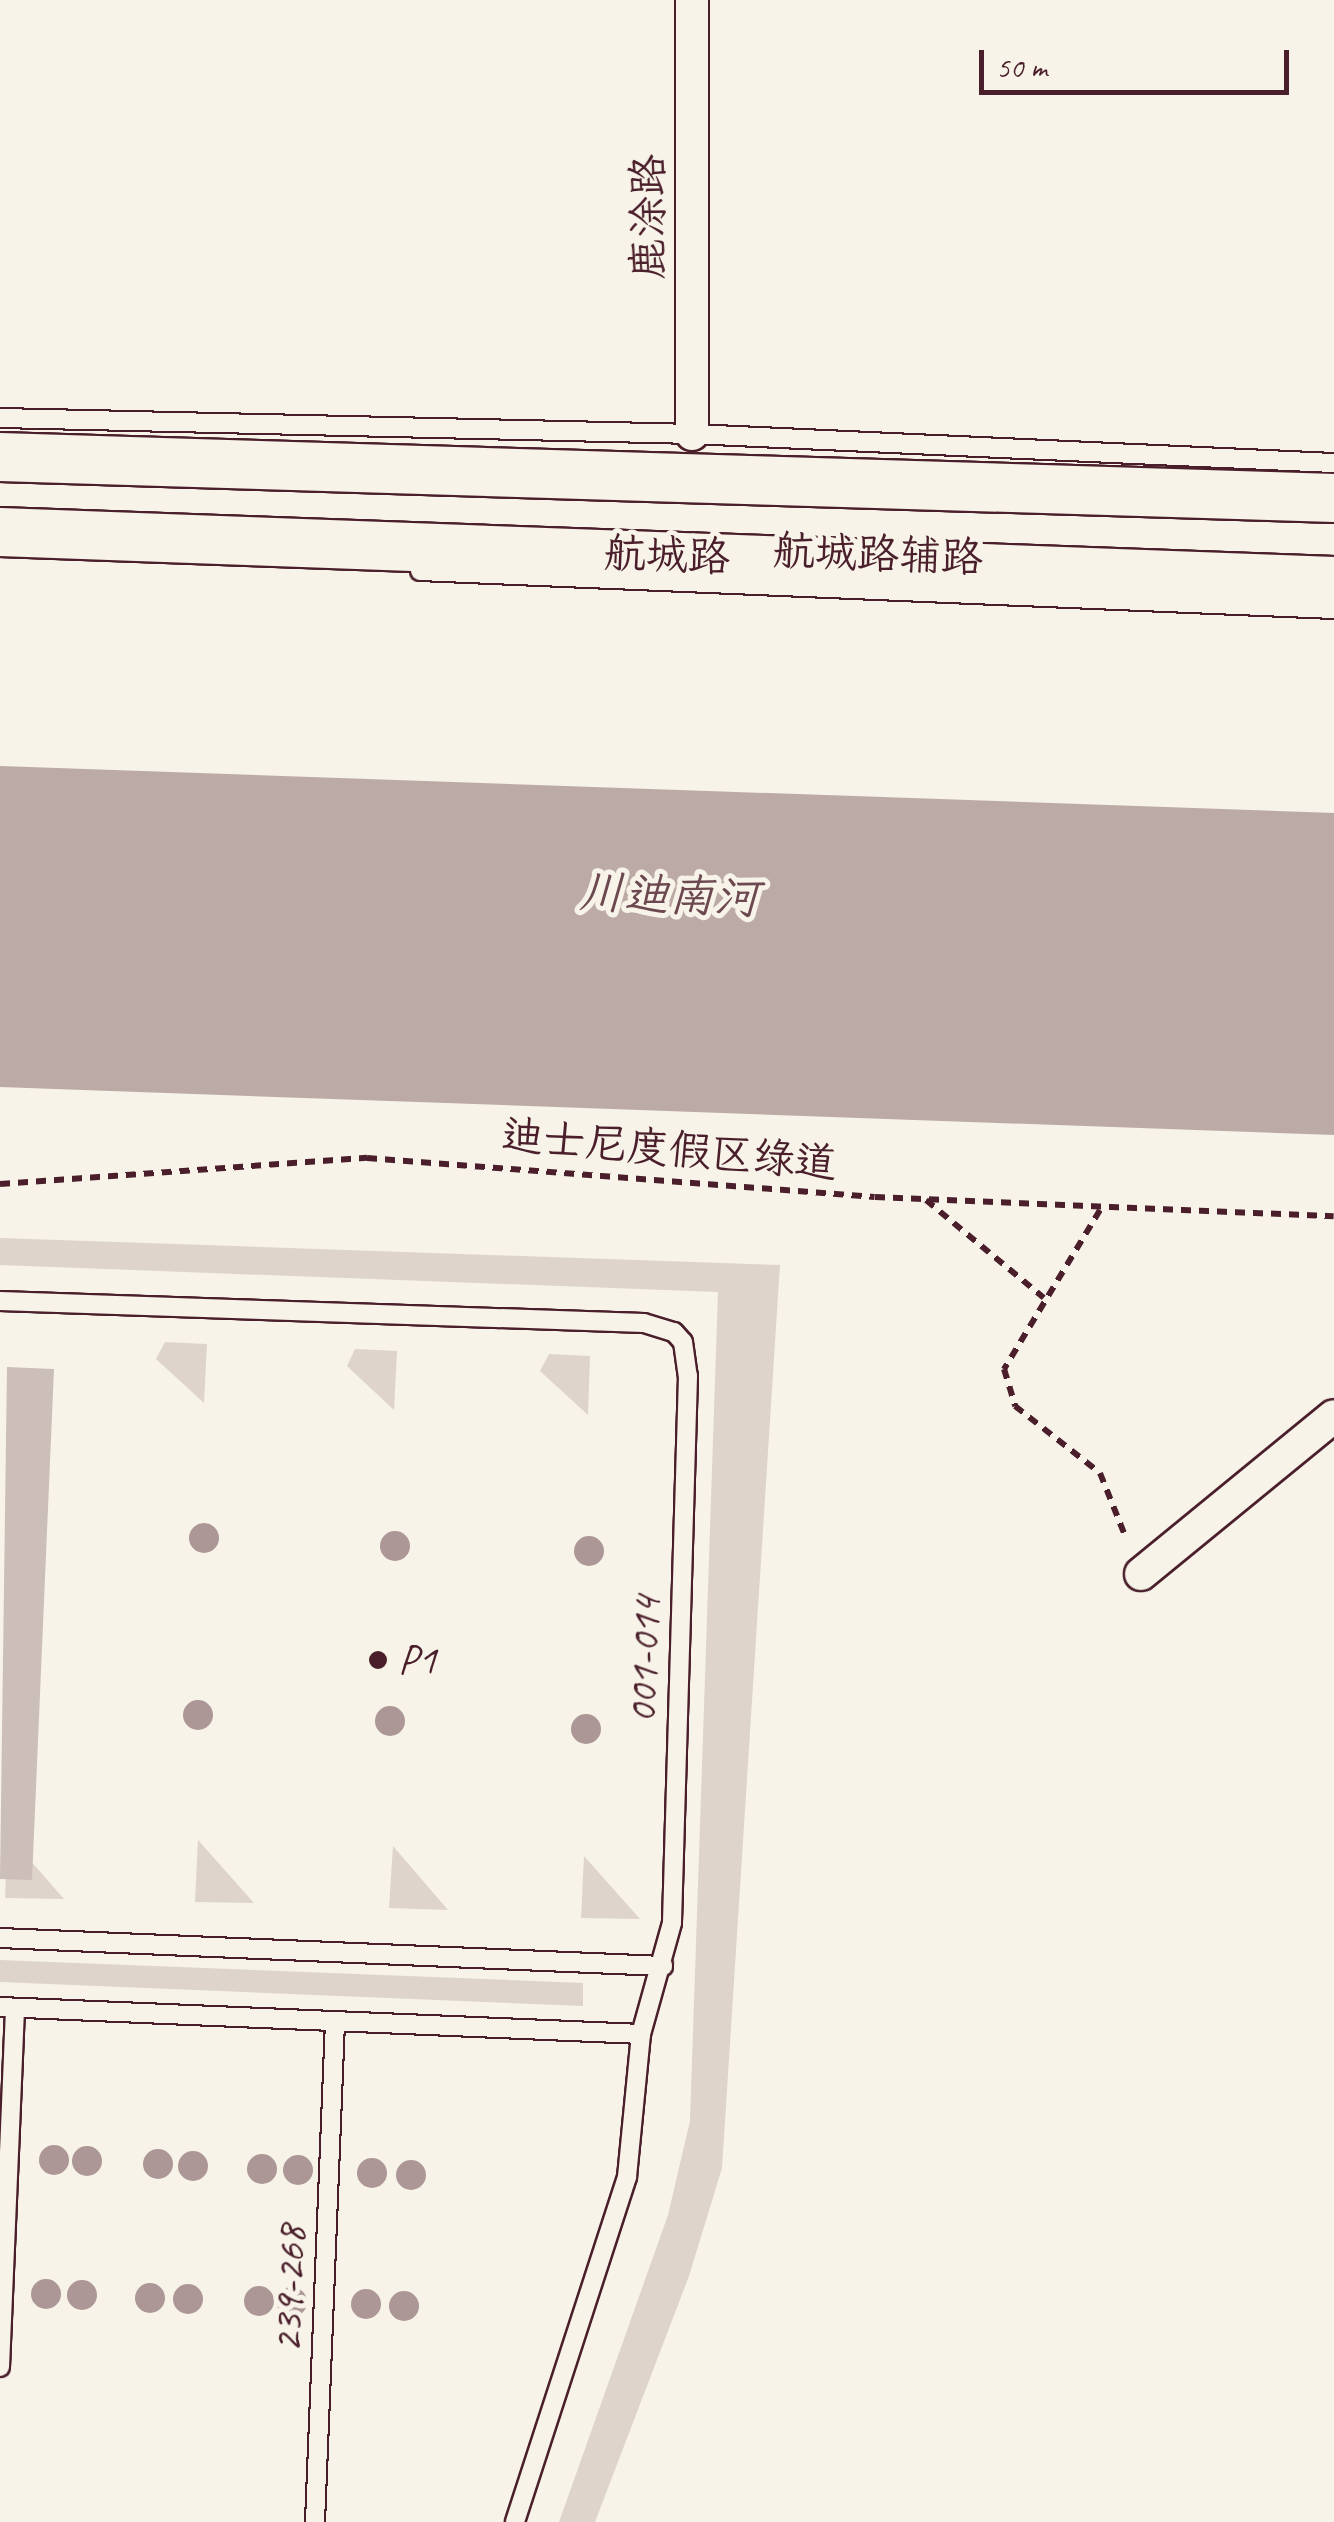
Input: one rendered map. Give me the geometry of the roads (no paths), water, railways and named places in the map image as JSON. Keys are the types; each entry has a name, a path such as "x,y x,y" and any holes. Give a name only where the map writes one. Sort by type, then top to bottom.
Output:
{"main road":[{"name":"航城路","path":"0,458 1334,498"},
{"name":"航城路","path":"0,532 1334,581"}],"street":[{"name":"鹿涂路","path":"692,0 692,434"},
{"path":"1141,1574 1334,1416"}],"lane":[{"path":"0,418 692,434 1334,463"},
{"name":"航城路辅路","path":"391,570 1334,609"},
{"name":"001-014","path":"0,1301 644,1323 674,1332 688,1354 672,1923 641,2034 627,2177 515,2522"},
{"path":"0,1938 663,1966"},
{"path":"0,2367 10,2124 7,2007 641,2034"},
{"name":"239-268","path":"316,2522 335,2022"}],"water":[{"name":"川迪南河","path":"0,766 1334,813 1334,1135 0,1087"}],"place":[{"name":"P1","path":"378,1660"}]}
